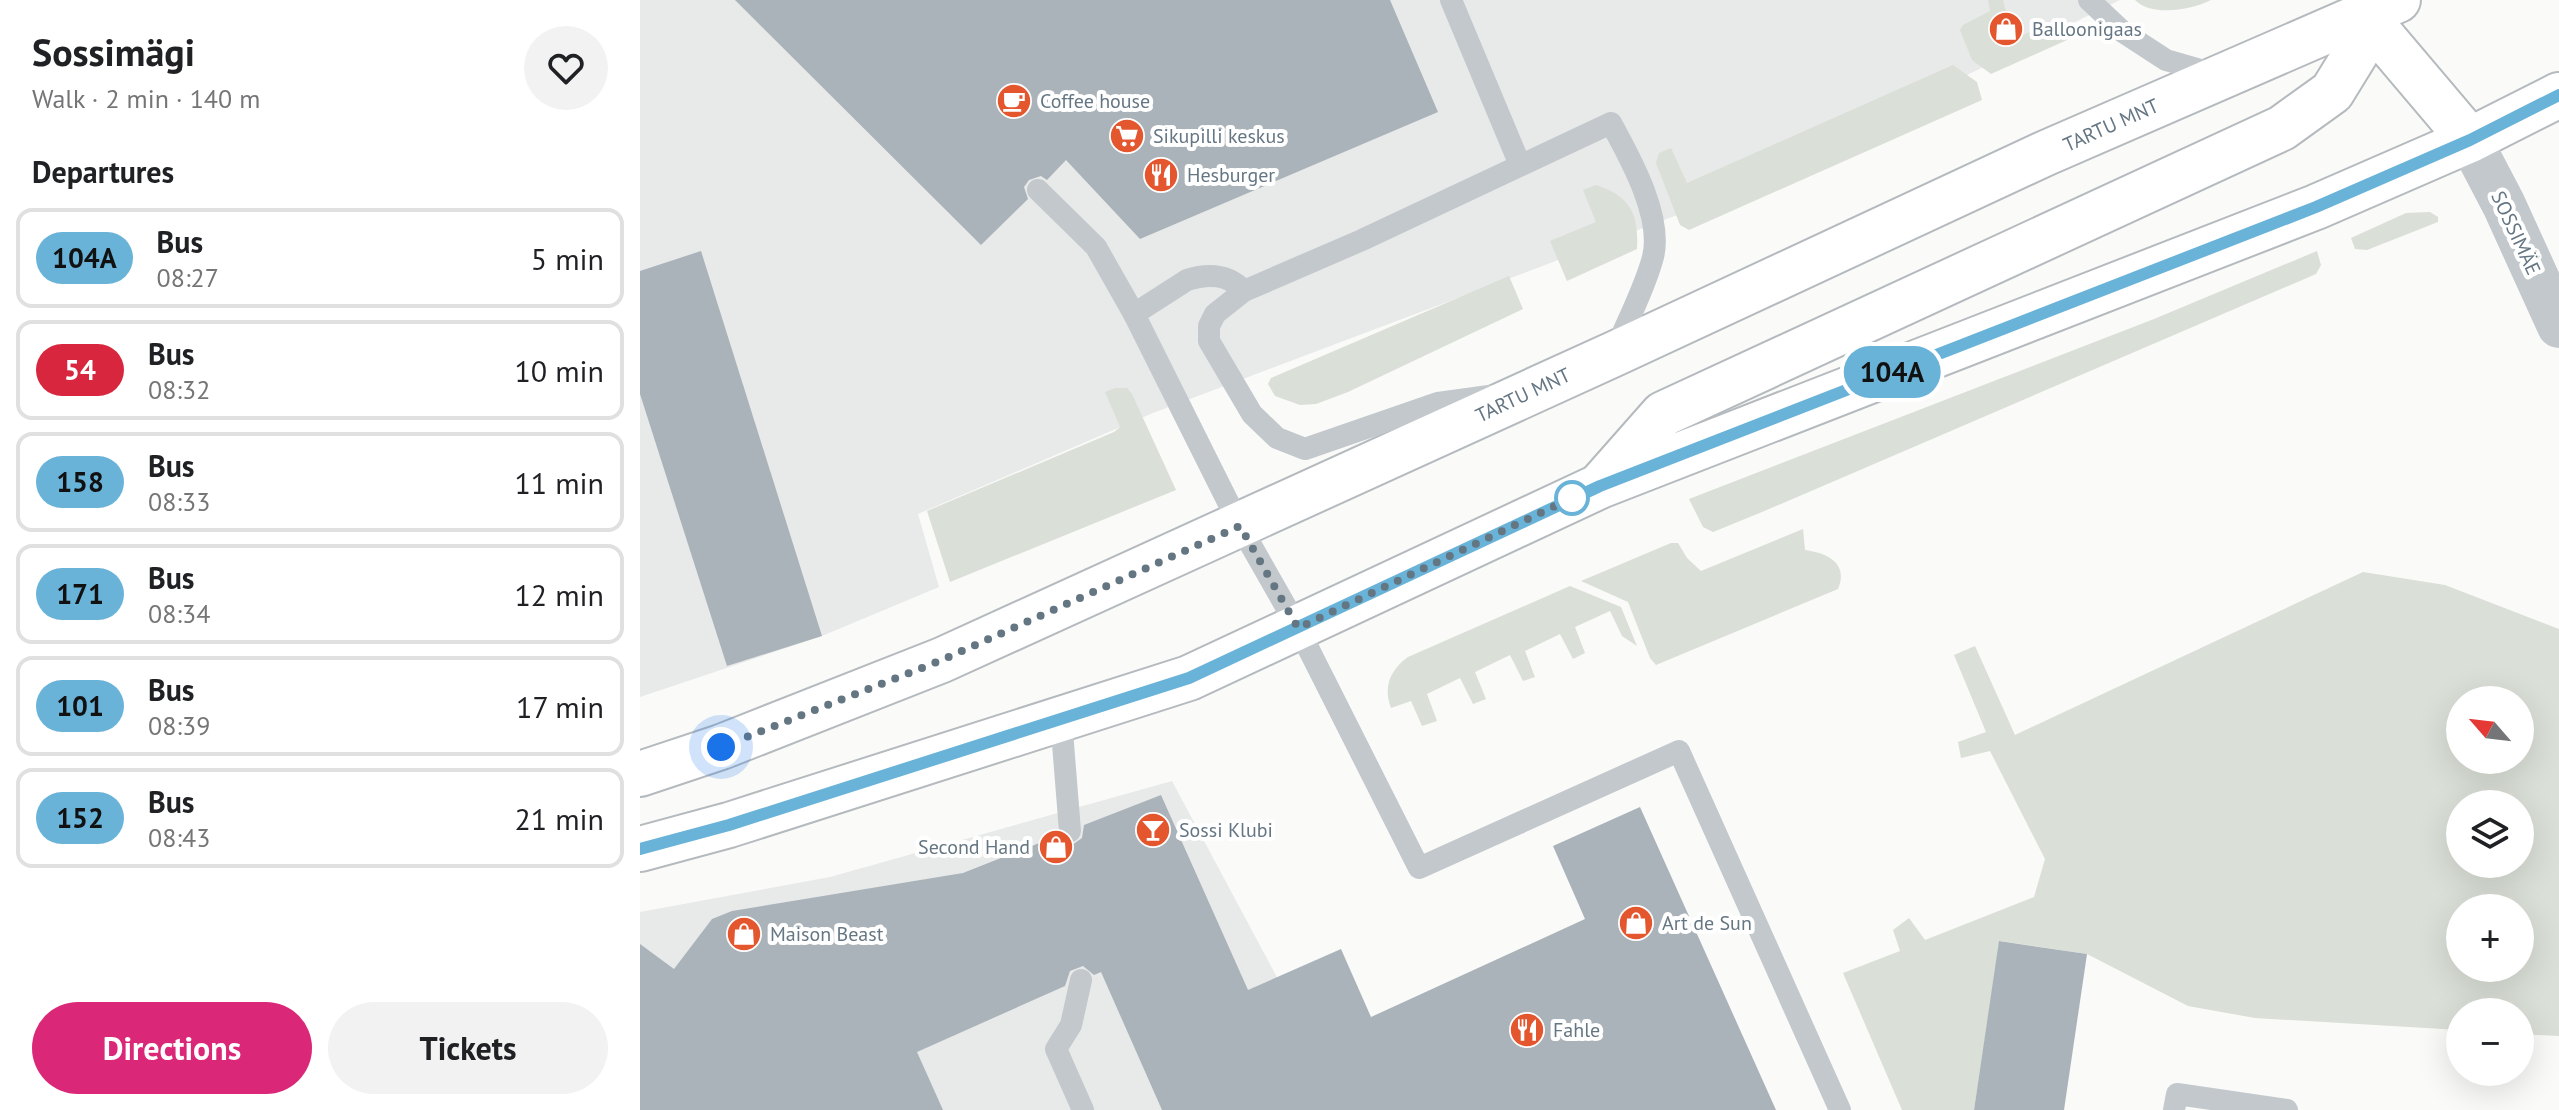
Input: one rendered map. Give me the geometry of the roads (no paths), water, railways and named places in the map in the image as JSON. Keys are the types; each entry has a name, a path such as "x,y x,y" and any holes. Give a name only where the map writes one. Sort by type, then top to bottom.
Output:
{"main road":[{"name":"TARTU MNT","path":"640,774 721,747 942,660 1240,526 2046,153 2382,8"},
{"path":"1600,486 1663,414 2282,128 2332,92 2382,8 2470,140"},
{"path":"640,849 729,825 1189,678 1600,486 2316,207 2470,140 2559,95"}],"street":[{"name":"SOSSIMÄE","path":"2470,140 2504,205 2559,326"}],"lane":[{"path":"1451,0 1520,165"},
{"path":"2089,0 2123,32 2166,60 2223,76"},
{"path":"1536,389 1438,403 1305,449 1277,438 1252,414 1209,341 1208,333 1211,319 1244,291 1362,240 1611,123 1633,164 1655,229 1653,255 1614,354"},
{"path":"1038,190 1096,247 1134,314 1240,526 1298,628 1419,868 1679,751 1840,1110"},
{"path":"1134,314 1187,280 1197,277 1225,278 1244,291"},
{"path":"1061,719 1070,831"},
{"path":"1081,980 1071,1025 1056,1049 1083,1110"},
{"path":"2174,1110 2177,1094 2287,1110"}],"place":[{"name":"Balloonigaas","path":"2006,29"},
{"name":"Coffee house","path":"1014,101"},
{"name":"Sikupilli keskus","path":"1127,136"},
{"name":"Hesburger","path":"1161,175"},
{"name":"Sossi Klubi","path":"1153,830"},
{"name":"Second Hand","path":"1056,847"},
{"name":"Art de Sun","path":"1636,923"},
{"name":"Maison Beast","path":"744,934"},
{"name":"Fahle","path":"1527,1030"}]}
